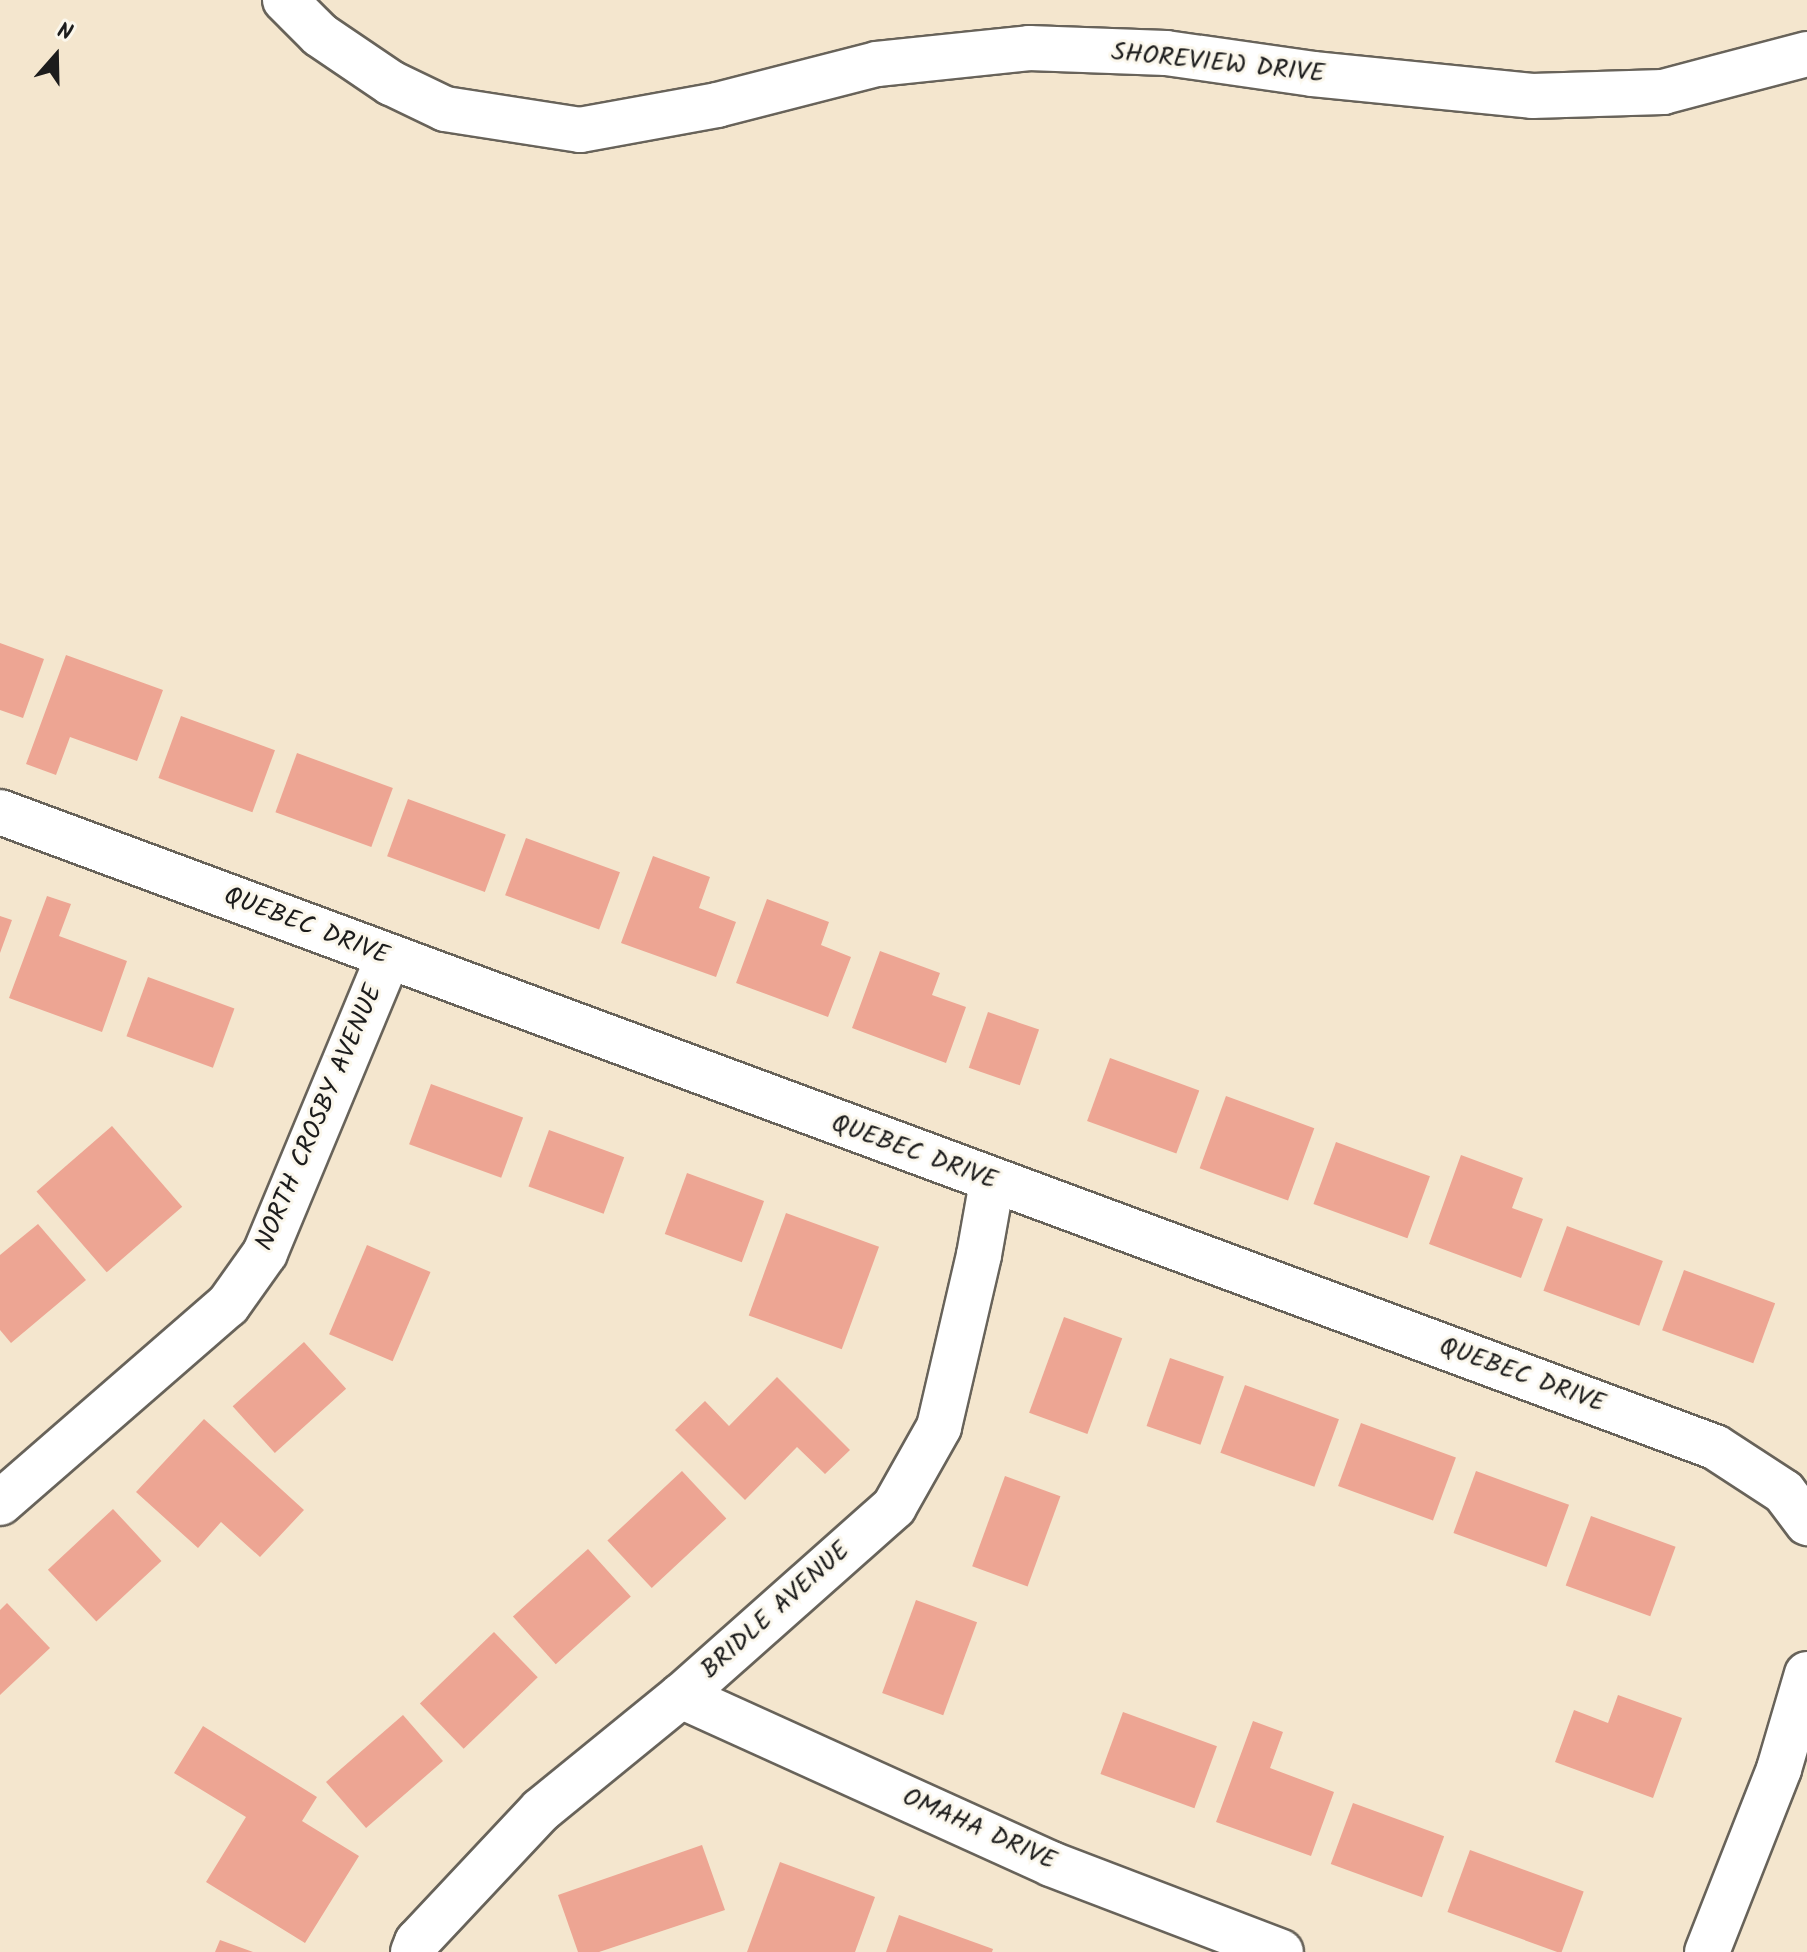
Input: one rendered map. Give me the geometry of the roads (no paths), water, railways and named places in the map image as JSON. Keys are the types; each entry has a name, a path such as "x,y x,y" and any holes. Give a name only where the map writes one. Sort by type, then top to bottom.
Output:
{"street":[{"name":"SHOREVIEW DRIVE","path":"285,0 320,35 391,83 445,109 580,130 717,105 877,64 1029,48 1166,53 1313,74 1532,96 1663,92 1807,54"},
{"name":"QUEBEC DRIVE","path":"0,812 992,1182 1715,1447 1784,1492 1807,1523"},
{"name":"NORTH CROSBY AVENUE","path":"0,1503 228,1305 265,1253 388,957"},
{"name":"BRIDLE AVENUE","path":"413,1952 417,1942 541,1810 681,1696 894,1507 939,1427 979,1255 992,1182"},
{"path":"1707,1952 1779,1769 1807,1674"},
{"name":"OMAHA DRIVE","path":"681,1696 1051,1864 1281,1952"}]}
